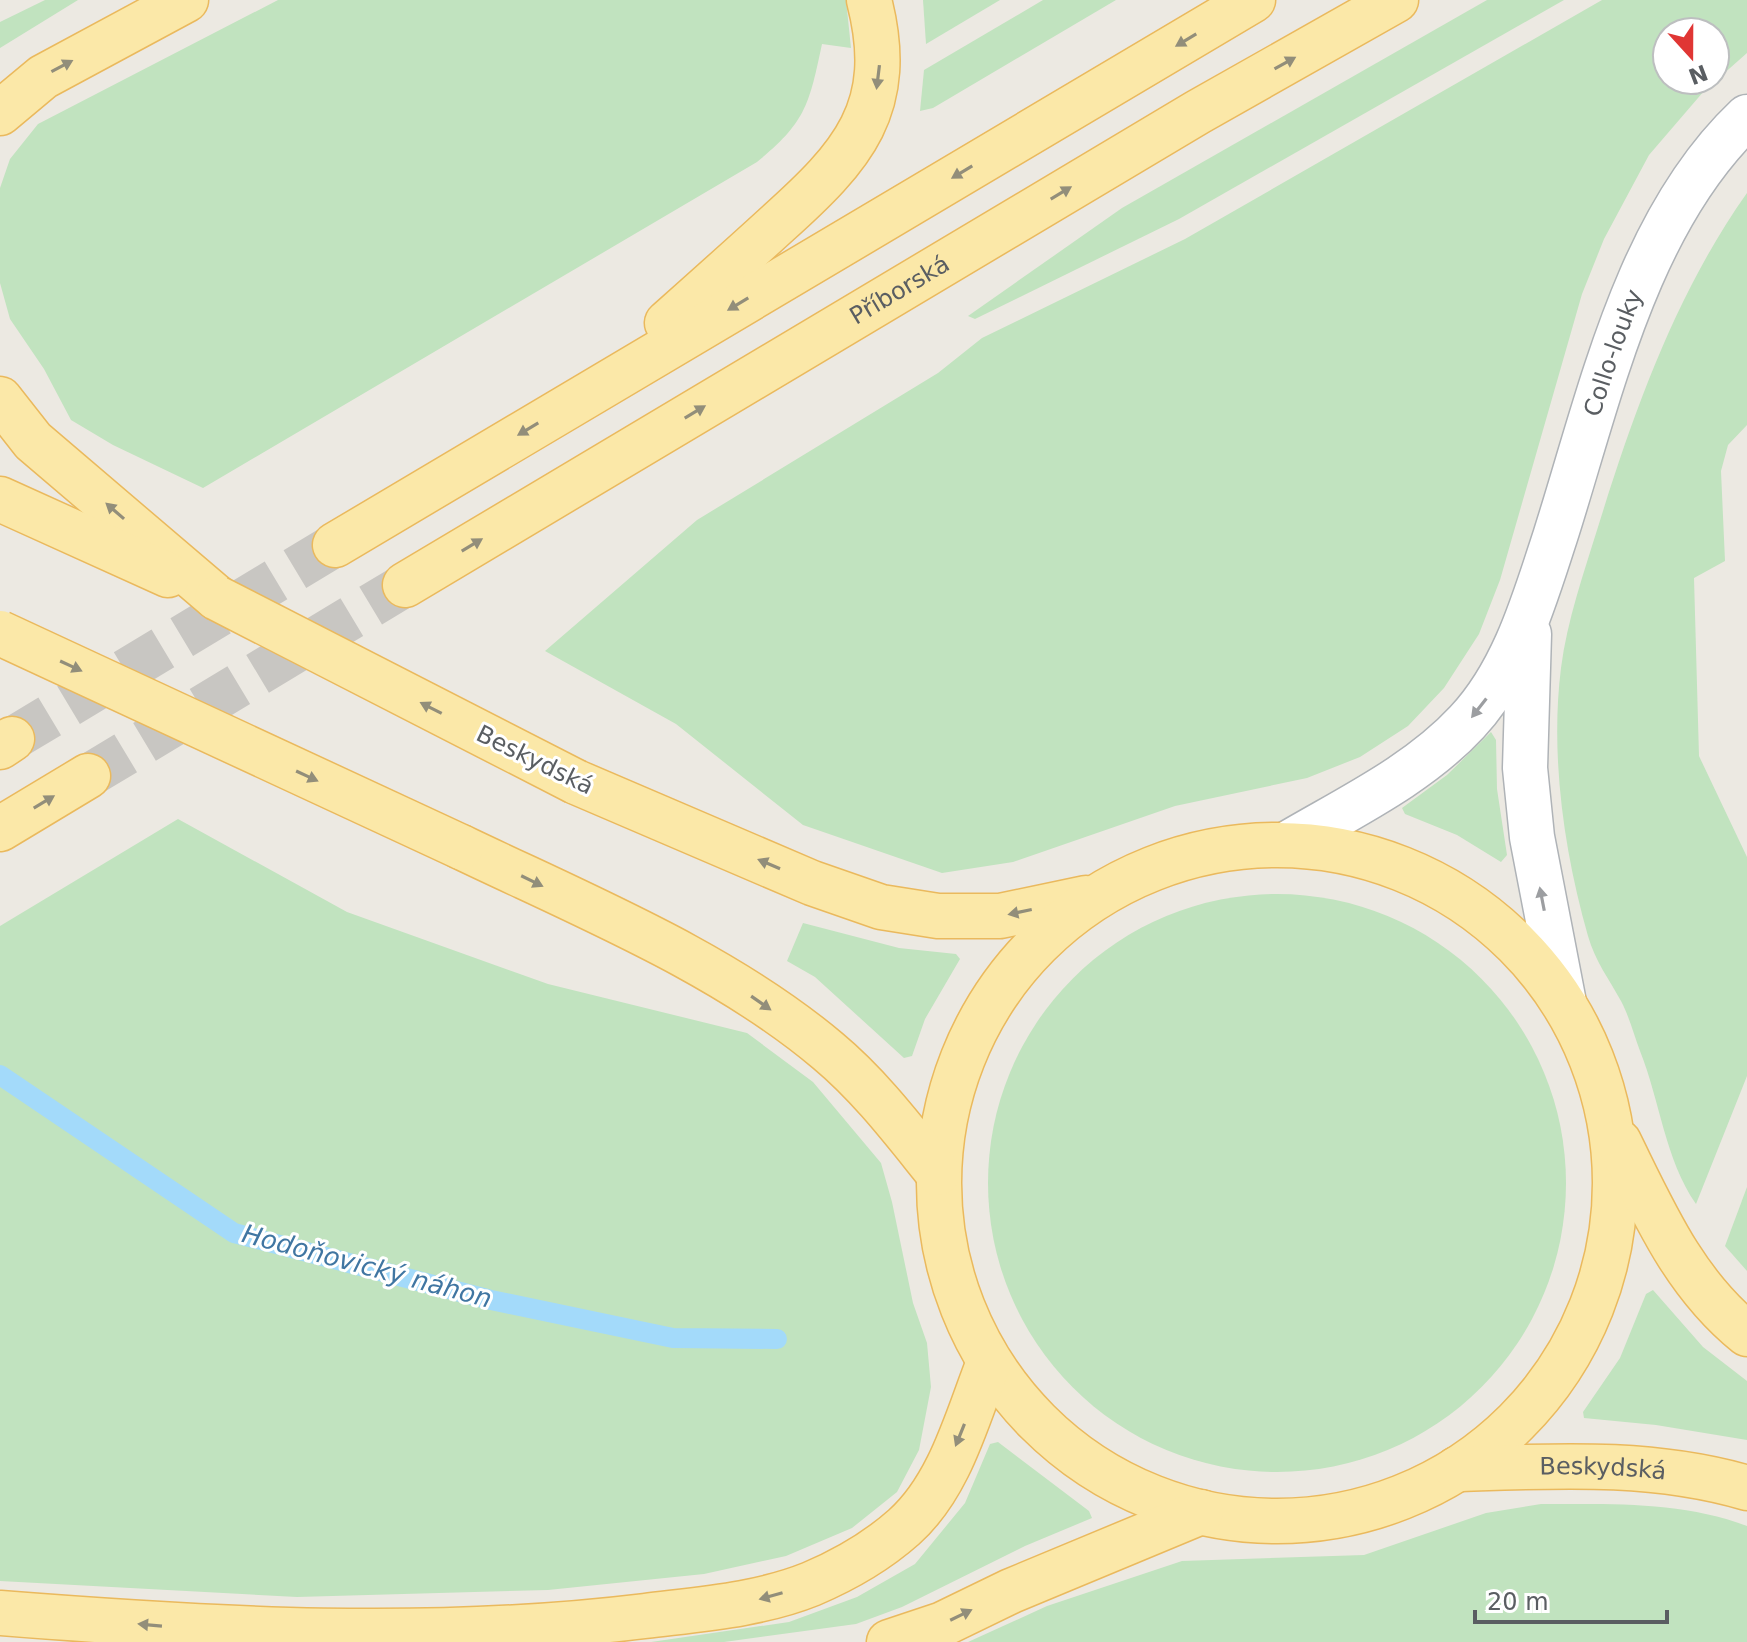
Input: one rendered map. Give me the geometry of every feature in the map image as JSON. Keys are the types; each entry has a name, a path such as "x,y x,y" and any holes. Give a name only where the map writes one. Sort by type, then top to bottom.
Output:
{"main road":[{"path":"0,113 43,77 186,0"},
{"path":"595,388 824,182 856,142 873,103 878,81 879,61 869,0"},
{"path":"335,545 1253,0"},
{"name":"Příborská","path":"405,585 1184,120 1396,0"},
{"path":"0,399 33,441 217,598"},
{"name":"Beskydská","path":"0,499 217,598 576,782 812,883 881,907 938,916 1000,916 1097,896"},
{"path":"0,633 461,847 630,929 750,995 829,1051 882,1104 938,1173"},
{"path":"0,829 88,776"},
{"name":"Beskydská","path":"1287,844 1353,853 1416,874 1473,907 1523,950 1564,1003 1594,1062 1611,1126 1616,1192 1607,1257 1586,1321 1553,1378 1509,1428 1457,1469 1397,1499 1333,1516 1267,1521 1201,1512 1138,1491 1080,1459 1030,1416 989,1362 960,1304 942,1239 938,1173 947,1108 967,1045 1000,987 1044,937 1097,896 1156,867 1208,852 1287,844"},
{"name":"Beskydská","path":"1611,1126 1669,1243 1713,1302 1747,1334"},
{"path":"0,1613 203,1630 499,1630 587,1624 762,1599 810,1584 857,1560 920,1511 951,1457 989,1362"},
{"name":"Beskydská","path":"1457,1469 1631,1467 1747,1488"},
{"path":"889,1642 943,1624 1011,1591 1201,1512"}],"street":[{"name":"Collo-louky","path":"1530,615 1612,356 1666,223 1701,166 1747,117"},
{"path":"1287,844 1429,758 1468,722 1494,687 1530,615"},
{"path":"1530,615 1525,768 1541,900 1564,1003"}],"green space":[{"path":"45,0 78,0 0,48 0,22"},
{"path":"278,0 846,0 851,48 822,44 803,111 786,135 757,162 203,488 113,445 71,420 44,369 10,319 0,283 0,188 10,159 38,124"},
{"path":"923,0 1000,0 926,44"},
{"path":"1043,0 1116,0 933,108 920,111 924,70"},
{"path":"1487,0 1564,0 1179,219 975,319 968,316 1122,208"},
{"path":"1602,0 1747,0 1747,53 1731,67 1731,16 1651,16 1651,96 1700,96 1649,155 1604,239 1582,294 1500,580 1479,634 1444,688 1408,726 1360,757 1307,778 1175,806 1013,862 942,873 803,825 676,724 545,651 697,520 938,373 982,338 1185,239"},
{"path":"1747,193 1747,425 1728,445 1721,471 1725,561 1694,578 1699,756 1747,857 1747,1076 1696,1204 1677,1168 1626,1013 1598,962 1579,904 1561,803 1558,701 1567,632 1576,597 1642,397 1699,271"},
{"path":"1491,732 1496,740 1497,789 1507,855 1501,862 1457,835 1405,814 1402,808 1447,775"},
{"path":"178,819 347,912 548,984 747,1033 813,1082 881,1163 913,1303 927,1343 931,1387 919,1450 897,1492 852,1528 786,1556 704,1574 548,1590 297,1597 0,1581 0,926"},
{"path":"1277,894 1333,899 1388,916 1438,942 1482,978 1518,1022 1544,1072 1561,1127 1566,1183 1561,1239 1544,1294 1518,1344 1482,1388 1438,1424 1388,1450 1333,1467 1277,1472 1221,1467 1166,1450 1116,1424 1072,1388 1036,1344 1010,1294 993,1239 988,1183 993,1127 1010,1072 1036,1022 1072,978 1116,942 1166,916 1221,899"},
{"path":"803,923 899,948 956,954 960,959 925,1019 912,1056 904,1058 815,977 787,961"},
{"path":"1747,1187 1747,1271 1725,1246"},
{"path":"1653,1290 1703,1347 1747,1381 1747,1440 1656,1425 1584,1418 1583,1412 1620,1358 1646,1294"},
{"path":"998,1442 1089,1511 1092,1518 1025,1546 902,1607 856,1624 724,1642 651,1642 789,1622 857,1597 915,1564 965,1503 990,1444"},
{"path":"1541,1504 1671,1508 1747,1526 1747,1642 968,1642 1047,1606 1182,1561 1364,1555 1486,1513"}],"waterway":[{"name":"Hodoňovický náhon","path":"0,1075 234,1233 491,1300 673,1338 777,1339"}],"tunnel":[{"path":"12,739 335,545"},
{"path":"88,776 405,585"}]}
